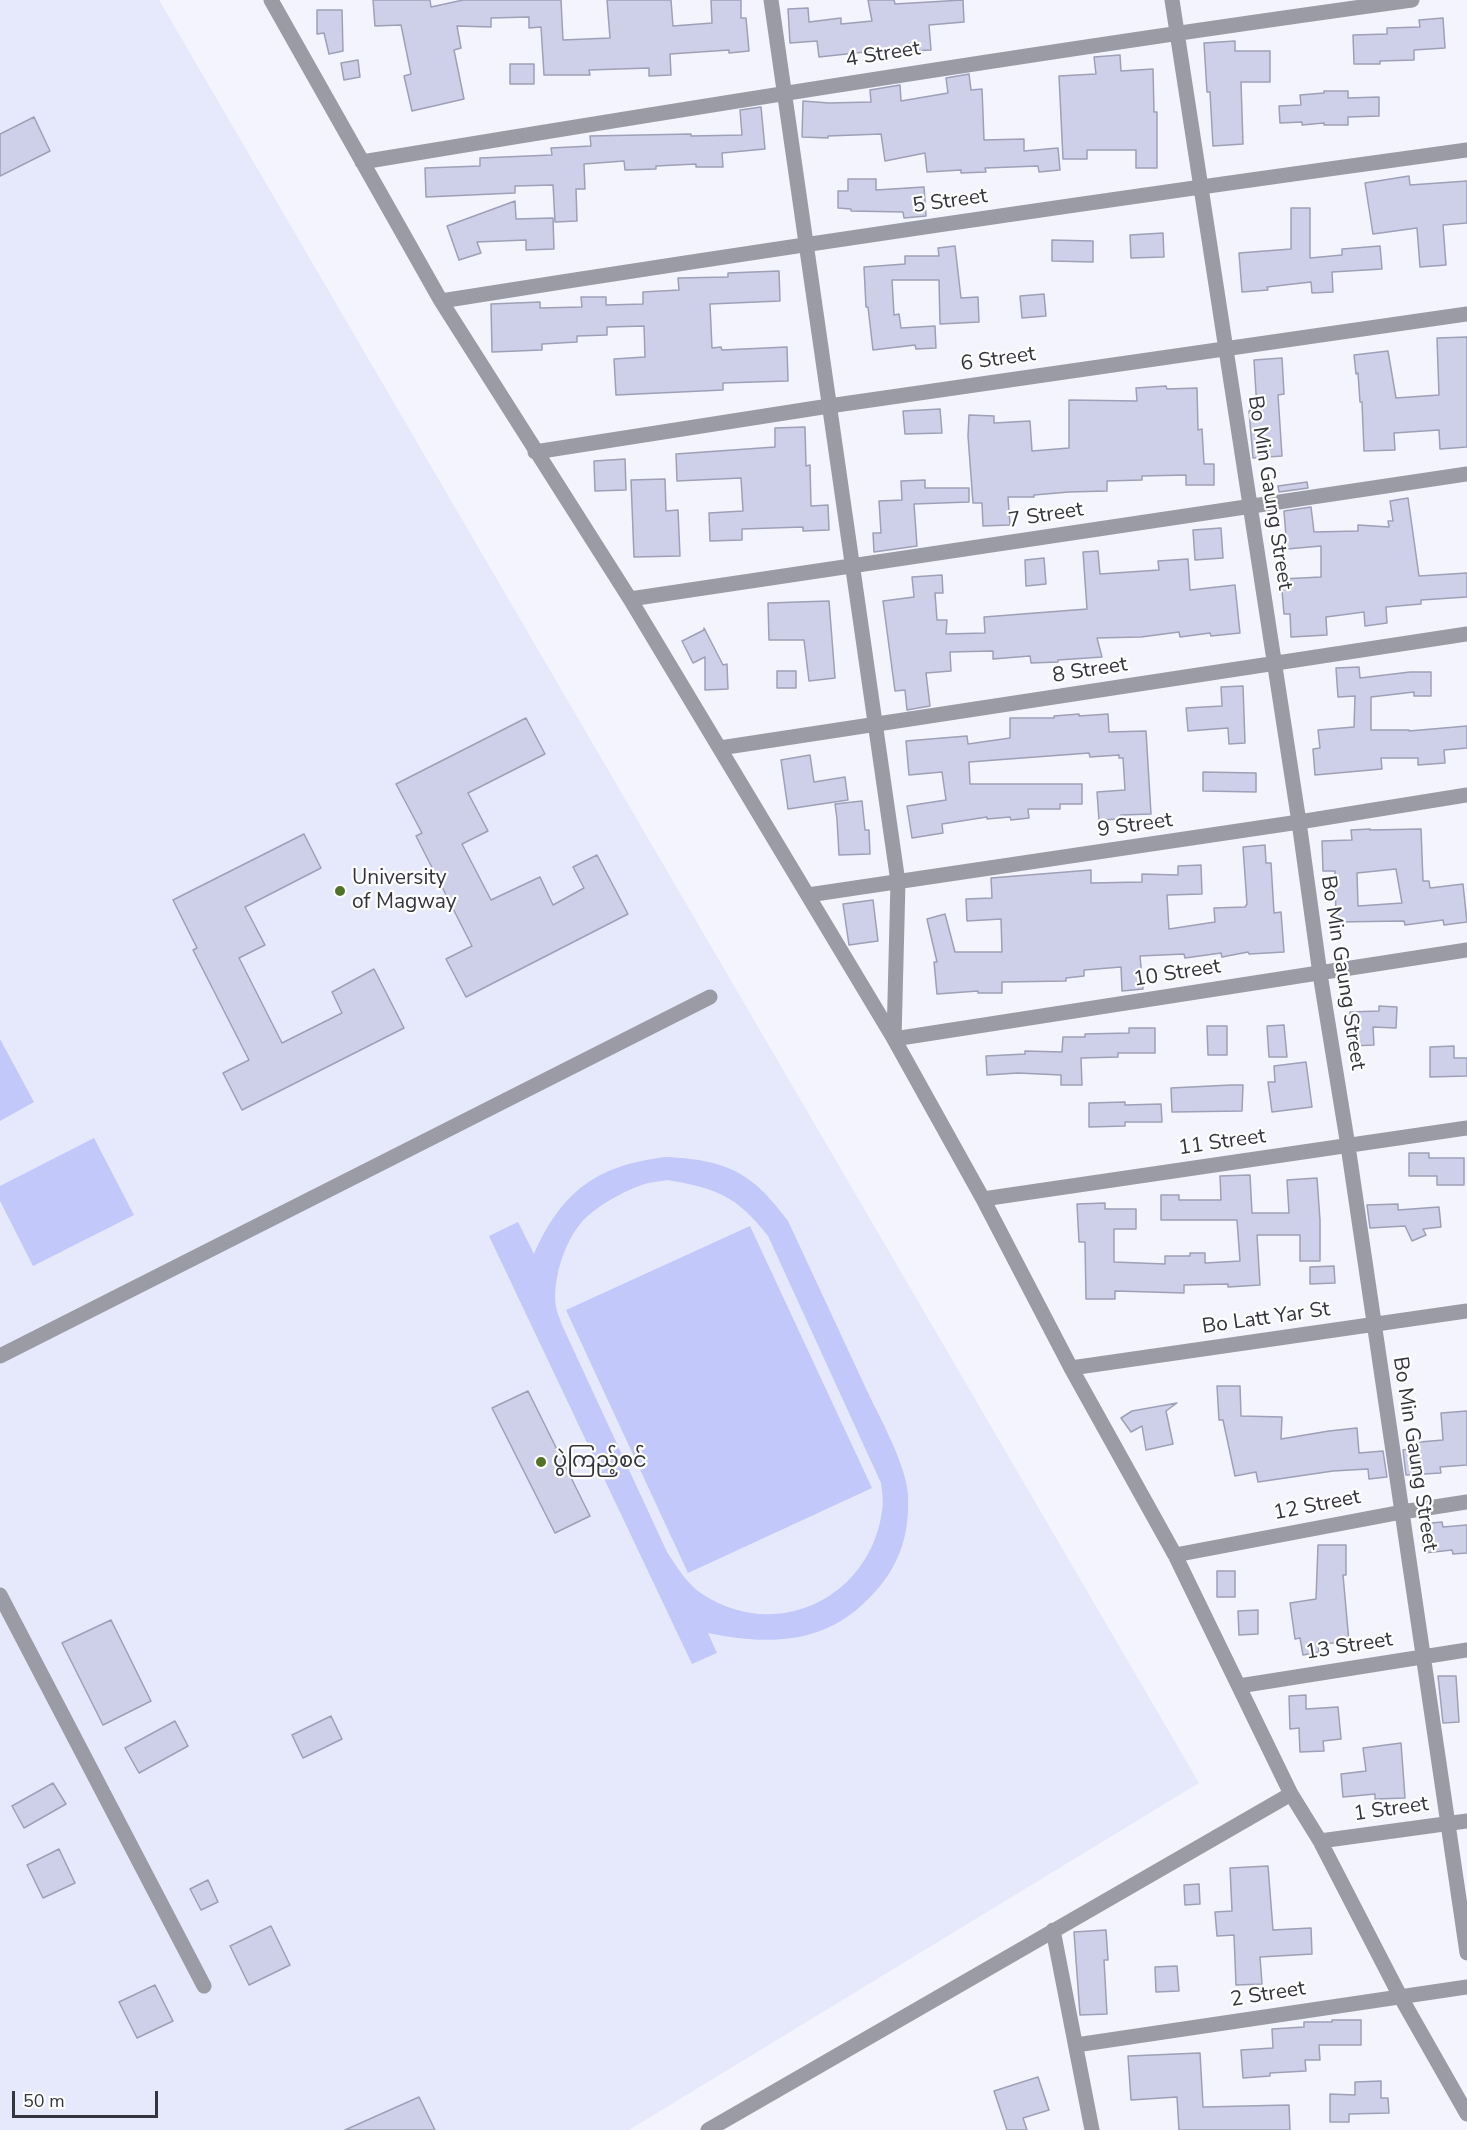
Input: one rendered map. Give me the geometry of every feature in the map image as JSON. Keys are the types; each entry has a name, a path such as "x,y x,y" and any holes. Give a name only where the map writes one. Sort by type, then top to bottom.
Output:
{"street":[{"path":"271,0 441,301 630,599 894,1039 983,1199 1071,1368 1175,1555 1292,1794 1320,1841 1400,1996 1467,2114"},
{"path":"771,0 898,882 894,1039"},
{"name":"Bo Min Gaung Street","path":"1172,0 1348,1146 1467,1953"},
{"name":"4 Street","path":"362,162 784,92 1177,32 1412,0"},
{"name":"5 Street","path":"441,301 1200,186 1467,150"},
{"name":"6 Street","path":"535,452 829,406 1467,314"},
{"name":"7 Street","path":"630,599 1467,474"},
{"name":"8 Street","path":"720,748 1467,634"},
{"name":"9 Street","path":"808,895 1467,795"},
{"name":"10 Street","path":"894,1039 1467,950"},
{"path":"0,1356 710,997"},
{"name":"11 Street","path":"983,1199 1467,1128"},
{"name":"Bo Latt Yar St","path":"1071,1368 1467,1311"},
{"name":"12 Street","path":"1175,1555 1401,1512 1467,1502"},
{"path":"0,1595 204,1986"},
{"name":"13 Street","path":"1239,1686 1467,1650"},
{"path":"708,2130 1292,1794"},
{"name":"1 Street","path":"1320,1841 1467,1821"},
{"path":"1053,1930 1092,2130"},
{"name":"2 Street","path":"1076,2045 1467,1986"}],"shaded area":[{"name":"University of Magway","path":"0,0 159,0 1199,1783 629,2130 0,2130"},
{"path":"0,1039 34,1102 0,1121"},
{"path":"94,1138 134,1215 33,1266 0,1201 0,1186"},
{"path":"666,1157 706,1161 722,1166 750,1180 775,1204 788,1221 893,1445 907,1484 908,1513 903,1543 892,1569 874,1594 862,1605 827,1628 808,1635 769,1640 708,1633 717,1653 692,1664 489,1236 518,1222 534,1254 557,1213 585,1185 620,1167","holes":["667,1180 699,1186 724,1196 746,1212 768,1236 881,1483 882,1511 874,1542 859,1568 840,1588 816,1604 789,1612 760,1614 731,1608 702,1594 683,1575 667,1552 556,1309 556,1286 561,1263 569,1241 581,1223 592,1212 624,1192 649,1183"]},
{"path":"750,1226 872,1488 688,1573 566,1310"}],"building":[{"path":"373,0 430,0 431,7 463,0 561,0 563,40 610,38 607,0 671,0 673,26 712,23 711,0 741,0 741,18 746,18 749,51 670,54 671,75 649,76 649,68 589,70 590,75 544,75 541,27 529,28 529,17 491,18 491,27 457,26 461,48 454,50 464,99 412,111 404,76 411,74 401,25 375,26"},
{"path":"868,0 894,0 895,4 963,0 964,22 929,25 931,50 911,51 911,47 819,57 817,41 790,43 788,9 808,8 809,22 841,18 841,24 872,21"},
{"path":"317,10 342,10 343,51 329,54 324,33 317,34"},
{"path":"1443,18 1445,48 1414,50 1414,60 1354,64 1353,35 1387,34 1387,28 1420,27 1419,20"},
{"path":"1235,41 1235,51 1270,51 1270,82 1241,82 1243,144 1213,146 1204,43"},
{"path":"1120,55 1121,71 1153,69 1154,112 1157,112 1157,168 1136,168 1136,150 1087,150 1087,159 1063,159 1059,76 1096,74 1094,57"},
{"path":"358,60 360,77 344,80 341,63"},
{"path":"510,64 534,64 534,84 510,84"},
{"path":"969,74 971,90 982,89 984,140 1024,139 1024,151 1058,148 1060,170 1039,172 1038,166 985,168 986,172 961,173 961,170 927,172 925,153 885,161 881,134 828,136 828,138 802,137 803,101 871,102 870,90 900,85 901,101 948,93 946,78"},
{"path":"1324,91 1348,91 1348,98 1379,97 1379,116 1348,117 1348,125 1280,123 1279,106 1301,105 1300,95 1324,93"},
{"path":"761,107 765,149 722,153 723,167 696,167 696,164 625,170 624,161 584,164 585,189 576,189 577,221 555,222 553,185 515,186 515,193 426,197 425,168 480,166 480,158 552,155 551,148 591,146 590,136 742,135 740,110"},
{"path":"34,117 50,151 0,176 0,134"},
{"path":"1409,176 1410,185 1467,181 1467,223 1443,225 1446,265 1420,267 1417,228 1373,234 1365,183"},
{"path":"848,179 876,179 876,190 924,187 926,216 904,218 903,212 851,211 851,209 838,208 838,191 848,191"},
{"path":"515,201 516,219 553,218 554,249 526,250 526,240 477,242 481,253 459,260 447,226"},
{"path":"1291,208 1310,208 1310,258 1342,255 1342,249 1380,246 1382,269 1332,272 1333,292 1312,293 1311,282 1242,292 1239,253 1291,249"},
{"path":"1163,233 1164,257 1131,258 1130,235"},
{"path":"1052,240 1093,241 1093,262 1052,261"},
{"path":"955,246 961,298 978,297 979,322 940,324 939,280 892,280 894,315 899,314 901,328 935,326 936,348 916,349 915,345 873,350 868,307 866,307 864,267 905,264 905,256 939,256 938,248"},
{"path":"779,271 780,301 710,304 712,348 721,347 722,350 787,347 788,381 723,383 723,390 616,395 614,359 645,357 644,326 607,327 607,335 577,336 577,342 542,344 542,350 492,352 491,304 540,302 540,308 582,307 581,297 606,297 606,305 643,304 643,292 679,290 678,278 728,277 728,273"},
{"path":"1044,294 1046,316 1022,318 1020,296"},
{"path":"1467,337 1467,447 1440,449 1439,430 1394,433 1395,450 1364,451 1362,402 1360,402 1354,355 1388,351 1396,398 1439,395 1437,338"},
{"path":"1282,358 1284,394 1278,395 1282,456 1253,458 1249,411 1257,410 1254,360"},
{"path":"1166,386 1167,389 1197,388 1198,430 1202,429 1204,464 1214,464 1214,485 1186,485 1186,475 1142,476 1142,480 1107,481 1107,491 1008,497 1010,525 983,526 982,503 973,503 968,436 969,415 994,416 994,423 1030,421 1032,451 1069,448 1069,400 1137,401 1136,388"},
{"path":"940,409 942,433 905,434 903,411"},
{"path":"805,427 806,466 810,465 811,506 828,505 829,530 803,531 803,527 742,529 742,540 710,541 709,513 743,511 741,478 677,481 676,454 775,447 775,428"},
{"path":"625,459 626,490 595,491 594,461"},
{"path":"665,479 666,511 678,510 680,556 634,557 631,480"},
{"path":"925,480 925,488 969,488 969,502 914,504 917,546 874,552 873,533 881,533 879,501 902,500 901,481"},
{"path":"1307,482 1308,488 1279,492 1278,486"},
{"path":"1408,498 1419,576 1467,573 1467,597 1421,600 1421,604 1386,607 1387,623 1365,626 1364,612 1326,617 1327,635 1291,637 1290,614 1284,614 1281,579 1321,577 1321,546 1287,549 1284,511 1311,507 1314,532 1358,531 1358,525 1389,527 1388,521 1393,521 1390,501"},
{"path":"1221,528 1223,558 1195,560 1193,530"},
{"path":"1098,551 1100,574 1159,570 1158,561 1188,559 1190,590 1235,585 1240,633 1211,636 1210,633 1180,637 1179,632 1141,637 1097,638 1102,657 1058,660 1058,662 1031,663 1030,656 993,659 993,651 950,652 951,671 926,673 930,706 907,710 905,690 895,691 883,601 914,597 912,577 942,575 943,593 935,593 937,620 947,620 946,634 985,633 984,617 1087,609 1083,552"},
{"path":"1044,558 1046,584 1026,586 1025,560"},
{"path":"829,601 835,678 809,681 804,640 769,640 768,603"},
{"path":"704,628 723,665 727,664 728,689 705,690 705,657 693,663 682,641"},
{"path":"1359,667 1360,678 1431,672 1431,696 1414,696 1414,692 1371,697 1371,730 1409,731 1467,726 1467,748 1444,750 1445,763 1418,765 1418,758 1381,758 1382,769 1315,775 1313,749 1320,748 1318,730 1354,727 1355,696 1338,697 1336,668"},
{"path":"777,671 796,671 796,688 777,688"},
{"path":"1243,686 1245,743 1229,744 1228,728 1188,731 1186,708 1222,706 1221,687"},
{"path":"1079,714 1079,716 1108,714 1109,732 1146,731 1151,814 1121,815 1121,819 1099,820 1097,792 1125,790 1123,758 1119,758 1119,755 1090,757 1089,753 969,762 970,784 1082,784 1082,804 1060,804 1060,809 1028,809 1029,818 1011,820 1010,817 987,819 987,817 942,824 943,833 912,838 907,806 946,800 942,772 909,775 906,741 967,736 968,744 1010,738 1010,718 1054,718 1054,716"},
{"path":"526,718 545,754 468,793 488,831 462,844 491,900 540,877 553,905 584,888 573,867 597,855 628,914 466,997 446,959 472,946 416,836 422,833 396,784"},
{"path":"810,755 814,782 845,777 848,800 788,809 781,760"},
{"path":"1203,772 1256,773 1256,792 1203,791"},
{"path":"862,801 865,830 869,830 870,854 839,855 835,804"},
{"path":"1421,829 1423,881 1429,881 1430,888 1463,884 1467,922 1444,925 1443,920 1405,925 1404,921 1336,922 1335,871 1323,871 1322,841 1352,840 1351,830","holes":["1396,869 1402,903 1358,906 1357,873"]},
{"path":"304,834 321,868 245,907 265,945 239,958 282,1043 342,1013 332,992 374,969 404,1028 242,1110 223,1073 249,1060 193,950 197,948 173,900"},
{"path":"1265,845 1266,863 1271,863 1274,913 1281,912 1284,952 1249,954 1248,952 1222,957 1221,953 1185,958 1184,954 1140,956 1143,989 1122,991 1121,967 1084,970 1084,976 1066,978 1066,981 1002,982 1002,993 978,993 978,991 937,994 934,962 937,962 927,919 945,914 955,952 1002,952 1001,919 967,921 966,899 992,898 991,878 1091,870 1091,883 1142,882 1142,874 1178,875 1178,866 1201,865 1202,894 1167,895 1169,929 1215,922 1214,908 1245,907 1247,904 1243,847"},
{"path":"873,900 878,941 849,945 843,904"},
{"path":"1379,1006 1397,1007 1396,1028 1373,1027 1374,1045 1351,1046 1350,1012 1379,1011"},
{"path":"1284,1025 1287,1057 1269,1057 1267,1026"},
{"path":"1207,1026 1227,1026 1227,1055 1208,1055"},
{"path":"1129,1028 1155,1028 1155,1053 1118,1053 1118,1057 1081,1058 1082,1085 1061,1085 1061,1075 1018,1073 987,1075 986,1056 1025,1054 1025,1051 1062,1052 1063,1037 1129,1033"},
{"path":"1454,1046 1454,1058 1467,1058 1467,1076 1430,1077 1430,1047"},
{"path":"1306,1062 1312,1107 1272,1112 1268,1082 1275,1082 1274,1066"},
{"path":"1243,1085 1242,1111 1172,1112 1171,1088"},
{"path":"1125,1102 1125,1105 1161,1104 1162,1122 1125,1122 1125,1126 1089,1127 1089,1103"},
{"path":"1409,1153 1429,1153 1429,1158 1464,1158 1464,1185 1437,1185 1437,1176 1409,1176"},
{"path":"1250,1175 1252,1213 1289,1213 1287,1180 1317,1178 1320,1261 1300,1261 1300,1235 1257,1235 1260,1285 1228,1287 1228,1284 1184,1285 1184,1293 1115,1291 1115,1299 1086,1299 1085,1242 1079,1242 1077,1204 1105,1203 1105,1209 1136,1209 1136,1229 1114,1229 1114,1262 1165,1264 1165,1256 1190,1256 1190,1253 1205,1253 1205,1263 1240,1261 1237,1220 1161,1220 1161,1195 1179,1195 1179,1200 1221,1200 1220,1176"},
{"path":"1398,1204 1398,1210 1439,1207 1441,1227 1423,1229 1426,1235 1412,1241 1405,1226 1370,1228 1367,1205"},
{"path":"1334,1266 1335,1283 1310,1284 1310,1267"},
{"path":"1217,1386 1240,1386 1241,1416 1282,1417 1281,1439 1357,1428 1359,1453 1383,1451 1387,1477 1369,1479 1368,1469 1333,1471 1258,1482 1256,1472 1235,1476 1223,1420 1219,1420"},
{"name":"ပွဲကြည့်စင်","path":"528,1391 590,1516 555,1533 492,1408"},
{"path":"1177,1403 1166,1411 1173,1444 1146,1450 1142,1426 1131,1432 1121,1418 1132,1411"},
{"path":"1467,1411 1467,1465 1440,1467 1441,1473 1406,1475 1403,1450 1408,1449 1408,1443 1443,1440 1441,1413"},
{"path":"1442,1522 1443,1527 1467,1525 1467,1553 1453,1554 1452,1550 1424,1553 1421,1524"},
{"path":"1318,1545 1346,1545 1346,1575 1343,1575 1349,1642 1318,1644 1319,1652 1303,1655 1300,1638 1295,1639 1290,1603 1316,1599"},
{"path":"1217,1571 1235,1571 1235,1597 1217,1597"},
{"path":"1258,1610 1258,1634 1239,1635 1238,1611"},
{"path":"111,1620 151,1701 103,1725 62,1643"},
{"path":"1438,1676 1456,1676 1459,1722 1443,1723"},
{"path":"1306,1695 1306,1709 1338,1707 1341,1739 1323,1741 1324,1751 1300,1752 1299,1728 1290,1729 1289,1696"},
{"path":"331,1716 342,1739 303,1758 292,1735"},
{"path":"175,1721 188,1746 139,1773 125,1748"},
{"path":"1401,1743 1405,1798 1375,1799 1375,1794 1343,1797 1341,1774 1366,1771 1363,1748"},
{"path":"53,1783 66,1804 24,1828 12,1806"},
{"path":"59,1849 75,1883 43,1898 27,1865"},
{"path":"1268,1866 1273,1930 1311,1928 1312,1954 1260,1957 1262,1984 1236,1985 1234,1935 1217,1936 1215,1912 1232,1911 1230,1868"},
{"path":"208,1880 218,1902 201,1910 190,1889"},
{"path":"1199,1884 1200,1904 1185,1905 1184,1885"},
{"path":"271,1926 290,1965 249,1985 230,1946"},
{"path":"1106,1930 1108,1960 1104,1960 1107,2014 1080,2015 1074,1932"},
{"path":"1177,1966 1179,1991 1156,1992 1155,1967"},
{"path":"155,1985 173,2021 137,2038 119,2002"},
{"path":"1332,2020 1361,2020 1361,2045 1319,2045 1320,2060 1305,2060 1306,2071 1270,2073 1270,2076 1243,2078 1241,2050 1273,2048 1272,2029 1304,2027 1304,2022 1332,2022"},
{"path":"1200,2053 1203,2107 1289,2105 1290,2130 1179,2130 1177,2097 1131,2100 1128,2056"},
{"path":"1038,2077 1049,2110 1023,2118 1027,2130 1007,2130 994,2091"},
{"path":"1381,2081 1381,2098 1388,2098 1389,2113 1349,2114 1349,2122 1330,2122 1330,2094 1355,2095 1355,2082"},
{"path":"419,2097 435,2130 345,2130"}],"place":[{"name":"University of Magway","path":"340,891"},
{"name":"ပွဲကြည့်စင်","path":"541,1462"}]}
